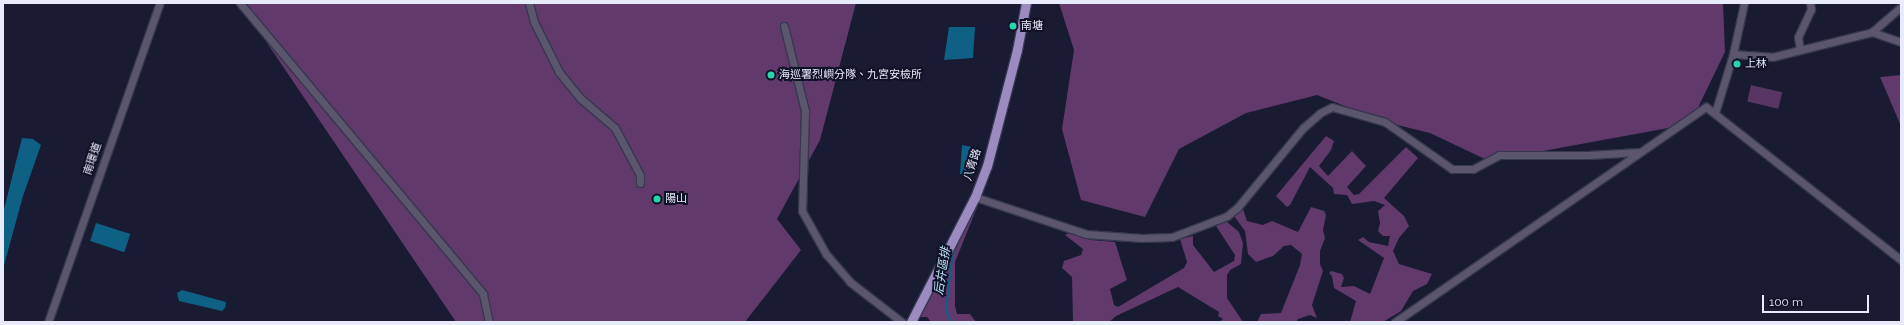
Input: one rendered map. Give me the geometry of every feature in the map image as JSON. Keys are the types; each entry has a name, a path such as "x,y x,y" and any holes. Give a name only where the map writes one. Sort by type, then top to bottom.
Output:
{"main road":[{"name":"八青路","path":"911,322 975,197 987,166 1017,50 1026,3"}],"street":[{"name":"南環道","path":"48,322 160,3"},
{"path":"240,3 483,294 489,322"},
{"path":"529,3 534,22 559,72 580,98 615,128 640,175 640,183"},
{"path":"1715,113 1733,54 1744,3"},
{"path":"1800,50 1798,38 1811,9 1810,3"},
{"path":"1733,54 1772,57 1872,32 1901,7"},
{"path":"784,26 805,111 802,211 826,254 850,282 902,322"},
{"path":"1872,32 1901,42"},
{"path":"975,197 1086,234 1142,238 1172,237 1227,216 1237,208 1303,128 1320,112 1332,107 1385,122 1452,169 1473,169 1499,155 1588,155 1639,152"},
{"path":"1396,322 1639,152 1706,107 1901,260"}],"shaded area":[{"path":"240,3 856,3 820,140 777,219 801,250 745,322 456,322"},
{"path":"1059,3 1723,3 1725,52 1690,124 1489,161 1430,133 1385,122 1317,95 1246,113 1179,149 1145,217 1081,200 1062,129 1074,50"},
{"path":"1901,75 1901,126 1880,77"},
{"path":"1751,85 1782,92 1778,109 1747,102"},
{"path":"1326,136 1334,141 1331,150 1319,166 1328,176 1352,151 1366,166 1347,187 1354,195 1359,194 1406,147 1418,158 1384,198 1404,216 1409,226 1399,238 1393,251 1399,264 1432,274 1427,284 1413,291 1401,311 1383,322 1350,322 1356,301 1334,288 1332,276 1329,273 1331,271 1342,274 1344,278 1341,287 1354,286 1370,294 1384,258 1358,240 1363,237 1369,242 1388,246 1390,236 1383,236 1378,231 1380,223 1378,211 1385,205 1374,201 1352,204 1347,195 1334,194 1333,188 1310,167 1290,205 1287,207 1276,196"},
{"path":"975,205 978,205 955,262 955,306 957,314 970,314 976,322 931,322 927,317 920,317"},
{"path":"1311,207 1324,211 1326,215 1323,230 1325,238 1320,251 1320,264 1323,271 1312,305 1317,318 1310,315 1298,319 1296,322 1257,322 1261,314 1281,313 1300,265 1302,254 1291,245 1284,246 1273,256 1256,262 1248,254 1245,231 1234,216 1243,209 1247,221 1263,225 1272,221 1298,232"},
{"path":"1226,221 1239,232 1243,243 1241,264 1230,270 1227,275 1227,298 1243,322 1219,322 1223,319 1218,316 1219,312 1178,287 1116,316 1109,322 1073,322 1072,277 1062,268 1064,261 1081,255 1083,249 1065,235 1070,232 1091,240 1115,242 1127,280 1110,289 1114,305 1118,307 1184,268 1187,262 1180,239 1193,236 1193,245 1214,272 1234,261 1235,255 1216,226"}],"water":[{"path":"949,27 975,27 973,58 944,60"},
{"path":"22,138 33,139 41,145 23,196 3,269 3,213"},
{"path":"962,145 977,148 971,176 960,174"},
{"path":"96,223 130,234 124,252 90,241"},
{"path":"182,290 226,302 225,308 222,311 179,301 177,293"}],"waterway":[{"name":"后井區排","path":"951,322 946,310 952,258 957,242"}],"place":[{"name":"南塘","path":"1013,26"},
{"name":"上林","path":"1737,64"},
{"name":"海巡署烈嶼分隊、九宮安檢所","path":"771,75"},
{"name":"陽山","path":"657,199"}]}
